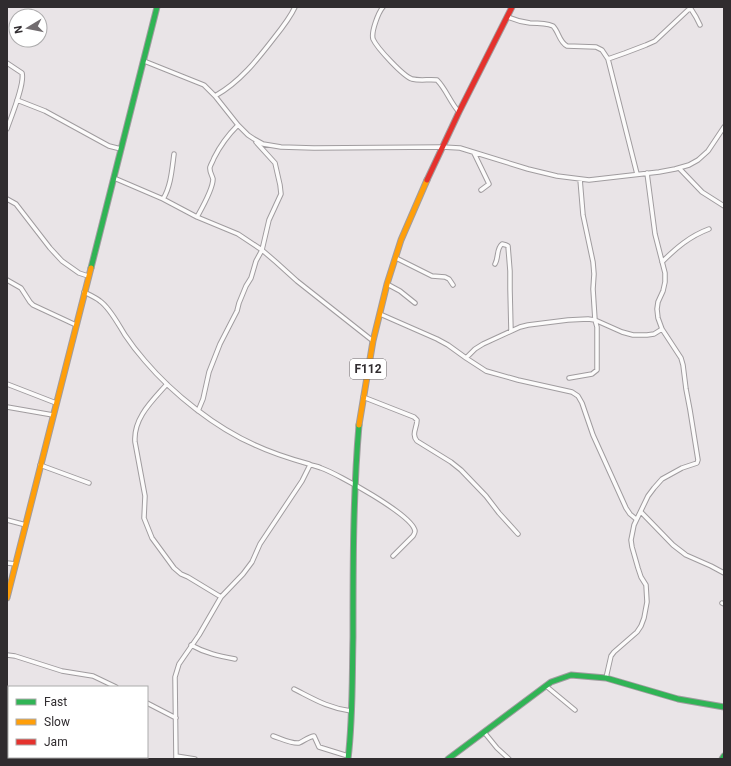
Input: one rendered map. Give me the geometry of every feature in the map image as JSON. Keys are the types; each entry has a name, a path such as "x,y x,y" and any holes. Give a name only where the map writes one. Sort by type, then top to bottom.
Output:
{"main road":[{"path":"7,598 157,7"},
{"name":"F112","path":"348,758 351,711 355,485 358,441 363,397 379,314 401,240 416,204 459,112 512,7"},
{"path":"448,759 551,682 571,676 606,678 678,699 724,707"}],"street":[{"path":"215,96 227,90 245,74 263,54 295,7"},
{"path":"383,7 378,14 373,35 373,39 377,45 404,74 412,79 437,80 459,112"},
{"path":"608,59 655,41 690,9 700,25"},
{"path":"508,17 523,22 548,24 554,26 564,45 596,47 602,50 608,59 637,174"},
{"path":"144,60 204,85 215,96 238,125 275,163 281,192 269,220 262,250 258,256 251,278 214,358 209,372 203,399 198,411"},
{"path":"7,63 23,75 17,100 7,129"},
{"path":"17,100 45,111 109,146 121,149"},
{"path":"197,217 207,199 213,180 210,167 219,148 238,125"},
{"path":"254,140 263,144 281,147 460,148 528,169 557,176 589,180 670,170 689,165 698,160 708,151 724,127"},
{"path":"474,152 489,184 481,190"},
{"path":"163,199 167,192 174,154"},
{"path":"679,168 702,192 724,206"},
{"path":"606,678 611,656 637,632 644,618 647,602 646,585 641,577 634,557 631,540 636,519 648,496 662,480 688,465 694,465 698,460 683,365 681,358 662,329 658,318 658,302 665,282 665,273 655,234 646,173"},
{"path":"114,178 163,199 197,217 238,234 262,250 297,281 373,342"},
{"path":"569,378 592,374 597,370 598,327 595,320 592,289 594,274 593,262 583,215 580,179"},
{"path":"7,198 16,204 62,261 79,273 88,276"},
{"path":"662,262 684,242 709,229"},
{"path":"495,264 499,246 502,244 508,246 511,331"},
{"path":"396,258 432,276 449,279 453,285"},
{"path":"7,280 21,288 33,306 76,325"},
{"path":"387,284 415,302"},
{"path":"84,292 101,301 126,337 146,362 167,384 210,420 236,437 271,452 321,468 355,485 390,506 410,522 415,529 415,532 413,536 393,556"},
{"path":"379,314 437,339 486,371 572,392 578,396 585,410 593,435 626,508 636,519"},
{"path":"466,358 479,346 520,327 528,325 588,319 595,320 622,332 633,335 654,334 662,329"},
{"path":"7,384 56,403"},
{"path":"167,384 144,410 134,436 145,496 144,518 152,538 174,568 180,574 194,580 221,597"},
{"path":"363,397 414,417 417,420 414,438 461,470 486,496 518,534"},
{"path":"7,407 53,415"},
{"path":"195,759 176,757 176,673 179,664 199,635 221,597 243,574 252,562 260,544 302,481 310,465"},
{"path":"40,466 89,483"},
{"path":"641,512 673,545 686,556 724,573"},
{"path":"7,520 26,525"},
{"path":"7,563 16,564"},
{"path":"191,646 209,654 235,660"},
{"path":"7,655 62,670 93,676 114,686"},
{"path":"546,686 575,710"},
{"path":"294,688 328,706 351,711"},
{"path":"148,704 176,718"},
{"path":"484,732 497,748 509,759"},
{"path":"273,736 297,743 314,736 319,747 348,758"}],"traffic: fast":[{"path":"91,268 157,7"},
{"path":"348,759 352,714 354,531 359,425"},
{"path":"448,759 551,682 571,675 606,678 678,699 724,707"}],"traffic: slow":[{"path":"359,425 373,341 387,284 401,240 427,180"},
{"path":"7,598 91,268"}],"traffic: jam":[{"path":"427,180 459,112 512,7"}]}
